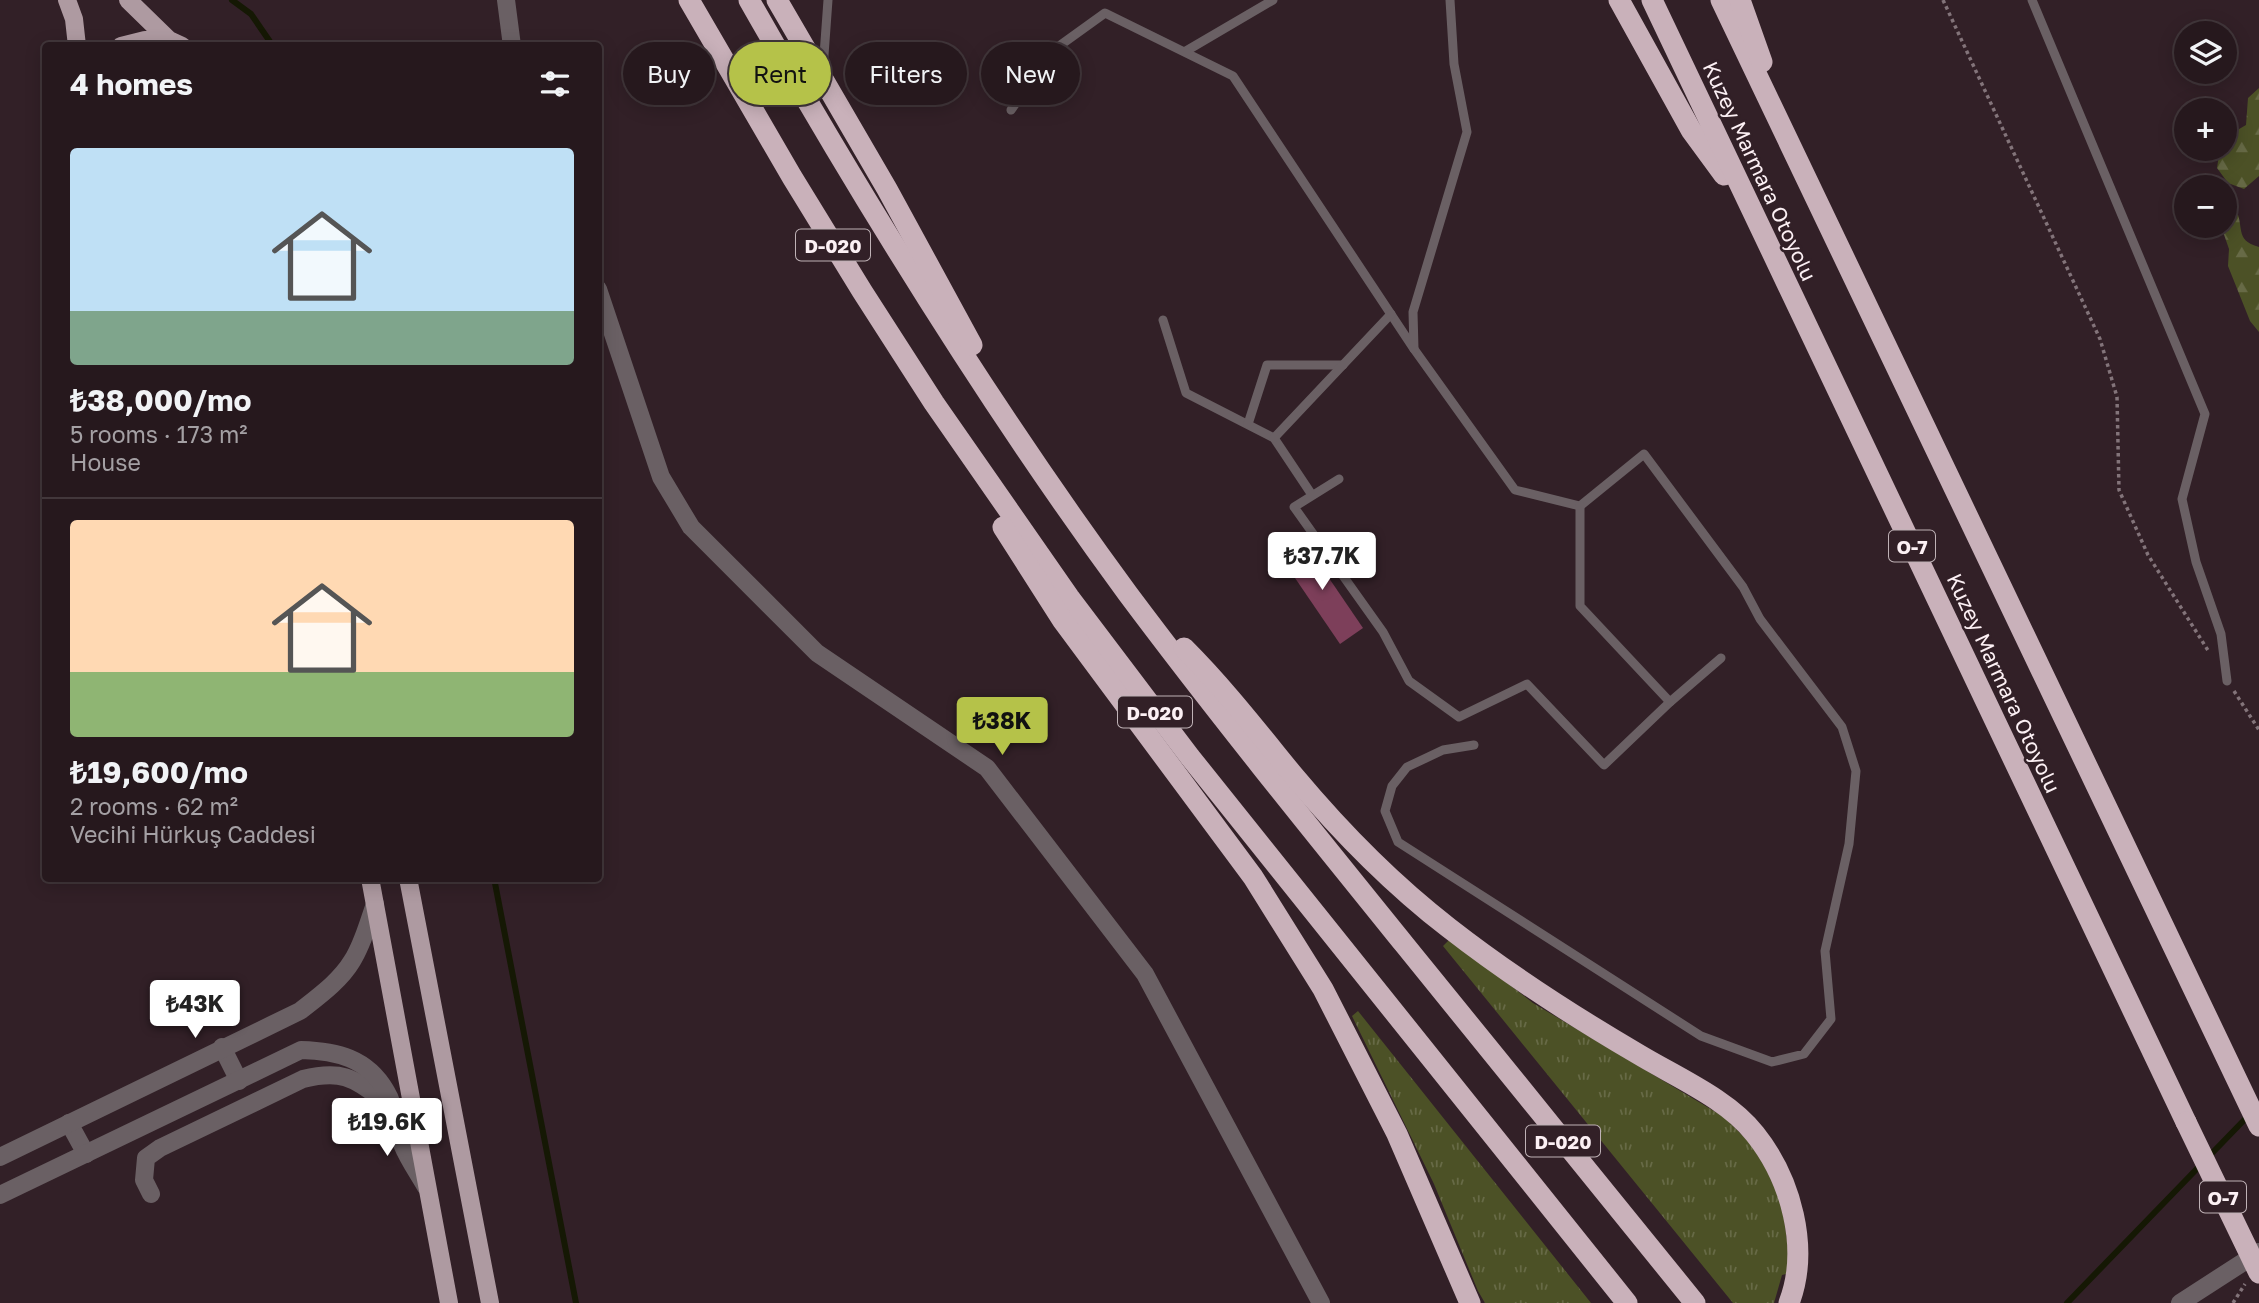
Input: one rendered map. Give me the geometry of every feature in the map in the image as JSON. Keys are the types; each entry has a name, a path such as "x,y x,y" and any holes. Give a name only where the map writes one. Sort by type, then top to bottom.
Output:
{"highway":[{"path":"675,0 729,73"},
{"name":"D-020","path":"689,0 729,70"},
{"name":"D-020","path":"749,0 829,138 929,301 1042,472 1129,594 1315,835 1695,1303"},
{"path":"778,0 802,42"},
{"path":"1619,0 1692,130 1752,213"},
{"name":"Kuzey Marmara Otoyolu","path":"1652,0 2259,1273"},
{"name":"Kuzey Marmara Otoyolu","path":"1721,0 2259,1126"},
{"path":"1740,0 1753,32 1787,140"},
{"path":"831,93 887,189 1042,472"},
{"name":"D-020","path":"750,105 826,233 934,403 1069,597 1391,1009 1627,1303"},
{"path":"934,403 986,501 1063,621 1253,877 1323,989 1397,1134 1470,1303"},
{"path":"1129,594 1218,682 1294,776 1376,864 1447,926 1510,973 1636,1053 1719,1101 1754,1132 1772,1159 1791,1203 1797,1237 1796,1271 1788,1303"}],"main road":[{"path":"67,0 74,19 77,42"},
{"path":"128,0 174,42"},
{"path":"137,42 165,42"},
{"path":"371,882 450,1303"},
{"path":"409,882 489,1303"}],"street":[{"path":"506,0 511,42"},
{"path":"602,301 661,477 691,527 817,653 987,768 1145,974 1321,1303"},
{"path":"0,1157 300,1011 327,990 352,962 375,904"},
{"path":"222,1048 239,1081"},
{"path":"0,1195 301,1050 349,1056 369,1072 386,1091 401,1143 428,1190"},
{"path":"151,1194 144,1180 146,1158 303,1079 325,1074 345,1076 360,1083 392,1106"},
{"path":"69,1123 86,1154"},
{"path":"2180,1303 2259,1252"}],"lane":[{"path":"825,42 828,0"},
{"path":"1186,51 1273,0"},
{"path":"1415,349 1412,312 1467,132 1454,64 1450,0"},
{"path":"2032,0 2205,414 2182,499 2196,562 2221,634 2227,681"},
{"path":"1011,110 1055,50 1105,13 1233,76 1391,314 1515,490 1580,506"},
{"path":"1275,438 1391,314"},
{"path":"1163,320 1186,393 1275,438 1312,495"},
{"path":"1248,424 1267,365 1343,365"},
{"path":"1474,745 1443,750 1407,766 1392,786 1385,811 1398,842 1701,1036 1772,1062 1804,1054 1830,1019 1825,951 1849,844 1856,771 1842,727 1760,619 1743,587 1644,454 1580,506"},
{"path":"1339,478 1294,507 1383,632 1409,681 1459,717 1527,684 1604,765 1721,658"},
{"path":"1580,506 1580,606 1670,702"}],"path":[{"path":"1943,0 2100,339 2117,397 2119,490 2148,555 2259,730"}],"green space":[{"path":"2259,88 2259,176 2244,189 2237,186 2237,175 2222,175 2217,168 2218,161 2237,161 2237,130 2246,125 2248,98"},
{"path":"2237,213 2243,236 2259,247 2259,332 2250,321 2228,266 2229,249 2225,238 2237,238"},
{"path":"1450,939 1533,1003 1724,1117 1758,1151 1782,1203 1789,1256 1786,1274 1782,1275 1774,1303 1733,1303 1443,946"},
{"path":"1358,1011 1591,1303 1485,1303 1434,1184 1352,1016"}],"building":[{"path":"1303,540 1363,628 1340,644 1280,556"}],"waterway":[{"path":"232,0 251,14 270,42"},
{"path":"495,882 576,1303"},
{"path":"2067,1303 2248,1116"}]}
